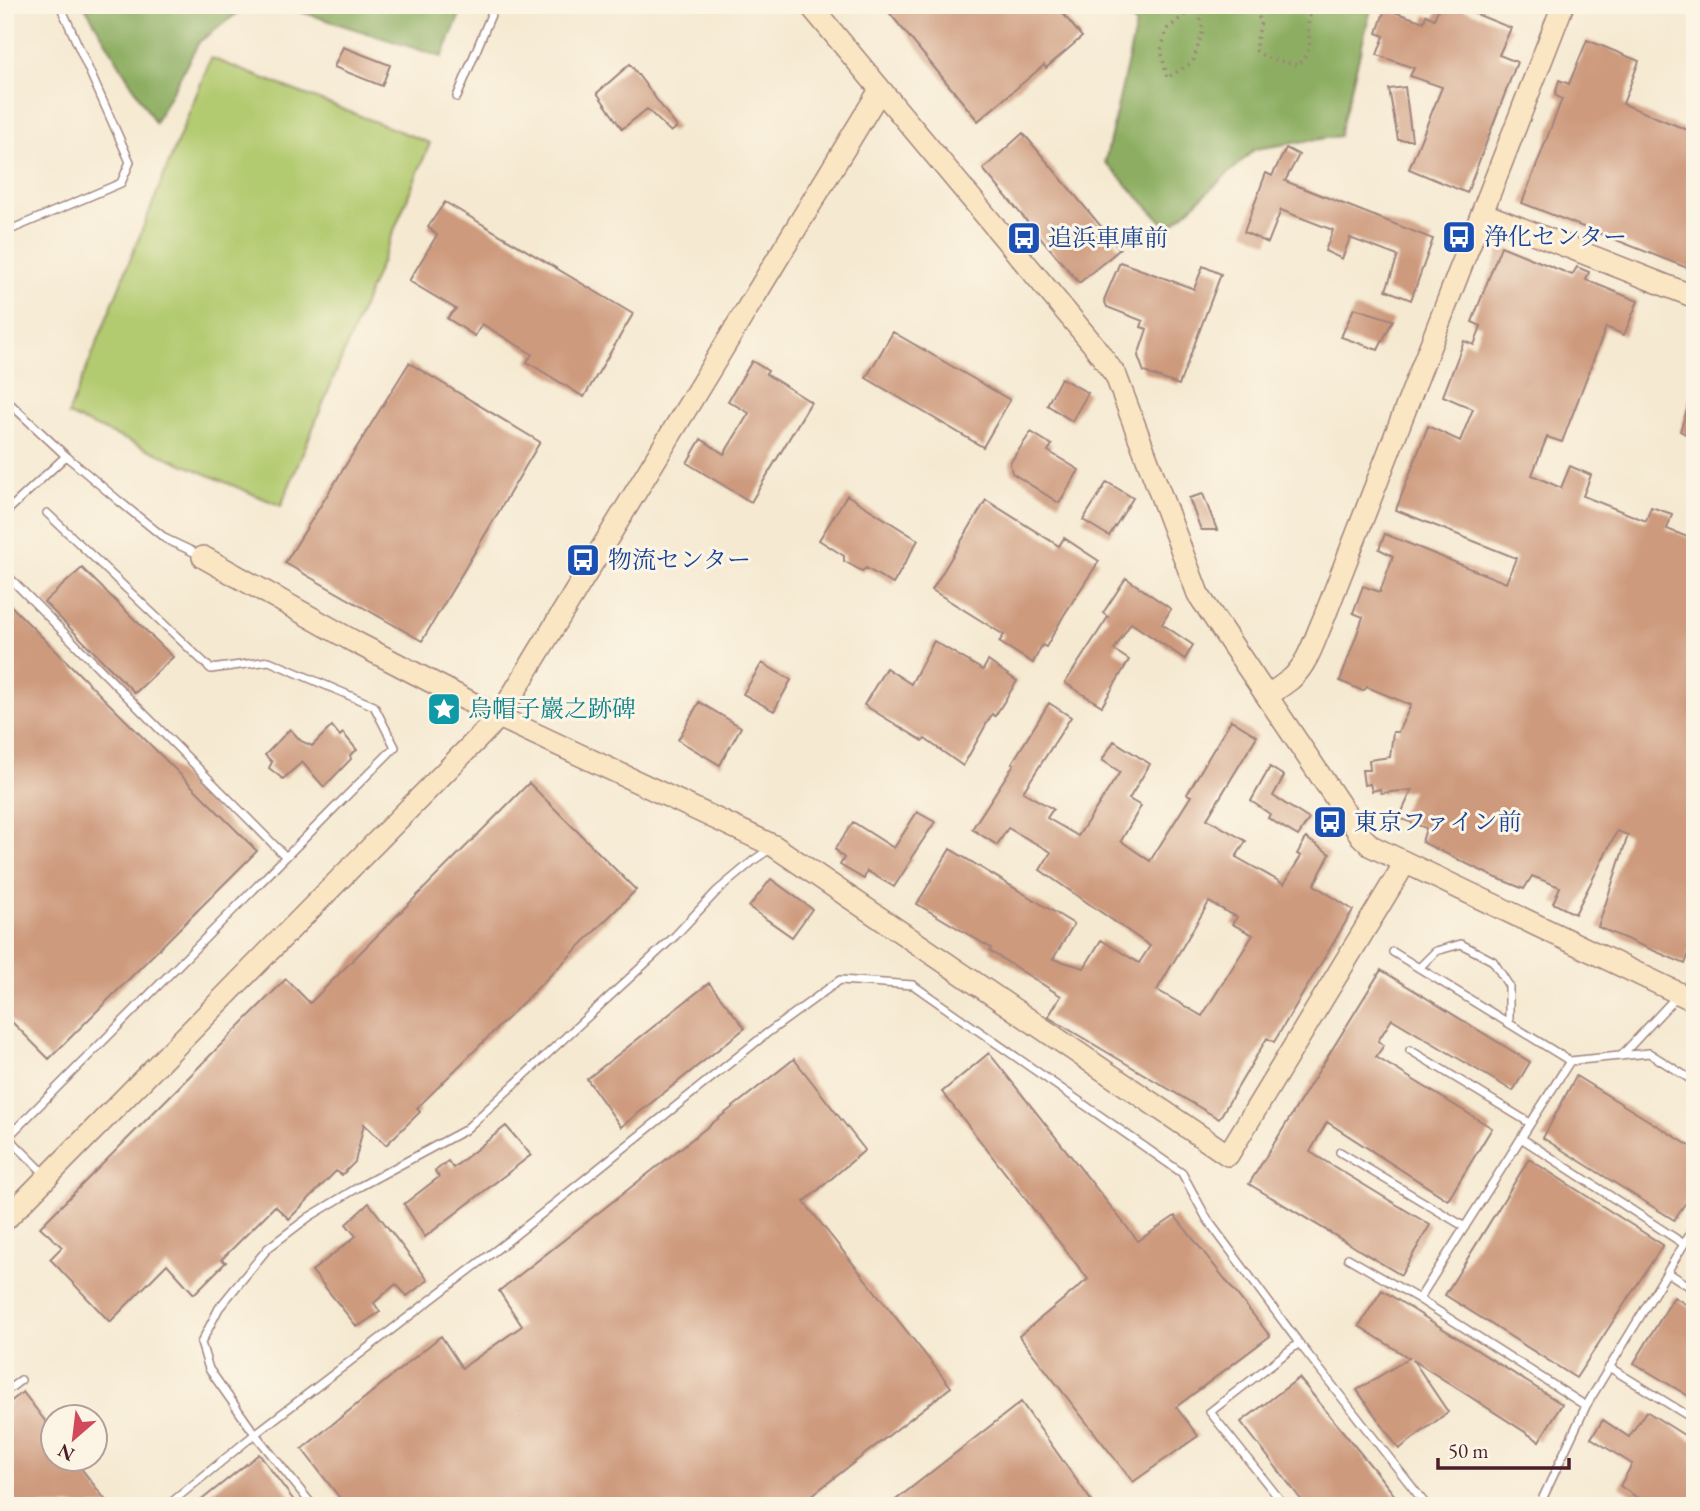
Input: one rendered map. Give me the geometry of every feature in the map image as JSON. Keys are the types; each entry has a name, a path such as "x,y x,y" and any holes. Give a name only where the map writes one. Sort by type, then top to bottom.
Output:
{"street":[{"path":"810,5 1092,343 1116,376 1198,594 1361,836 1371,846 1405,863 1687,998"},
{"path":"1267,696 1291,678 1310,650 1563,5"},
{"path":"5,1220 499,717 880,90"},
{"path":"1482,213 1695,297"},
{"path":"202,556 353,641 499,717 774,846 1228,1155 1405,863"}],"lane":[{"path":"5,232 121,183 130,162 60,5"},
{"path":"457,97 495,5"},
{"path":"5,399 66,456 166,539 202,556"},
{"path":"5,513 66,456"},
{"path":"47,513 211,669 269,661 374,706 395,747 6,1138 47,1177"},
{"path":"5,573 286,857"},
{"path":"313,1506 255,1434 209,1369 201,1343 219,1308 268,1248 309,1217 465,1130 656,953 717,891 774,846"},
{"path":"1419,968 1436,951 1461,944 1493,961 1509,986 1509,1023"},
{"path":"1393,952 1570,1061 1649,1053 1695,1082"},
{"path":"167,1506 255,1434 509,1240 765,1034 840,979 913,985 1182,1173 1208,1219 1299,1343 1427,1506"},
{"path":"1621,1056 1687,998"},
{"path":"1410,1051 1530,1124"},
{"path":"1419,1299 1570,1061"},
{"path":"1521,1138 1684,1244"},
{"path":"1340,1152 1465,1227"},
{"path":"1539,1506 1586,1406 1695,1226"},
{"path":"1348,1258 1419,1299 1586,1406"},
{"path":"1667,1272 1695,1290"},
{"path":"1285,1506 1210,1412 1299,1343"},
{"path":"1609,1367 1695,1420"},
{"path":"5,1392 21,1380"}],"path":[{"path":"1198,5 1203,31 1193,62 1167,78 1161,50 1167,29 1198,5"},
{"path":"1251,5 1261,21 1255,50 1267,58 1299,65 1310,48 1308,25 1312,5"}],"green space":[{"path":"84,5 248,5 199,42 155,123"},
{"path":"280,5 464,5 442,57"},
{"path":"1120,5 1372,5 1339,136 1255,149 1168,228 1105,162 1136,25"},
{"path":"211,58 430,143 281,506 68,415"}],"building":[{"path":"883,5 1056,5 1082,37 978,121"},
{"path":"1440,5 1454,5 1511,28 1499,55 1517,62 1467,193 1409,169 1442,87 1410,76 1414,68 1377,55 1384,36 1377,33 1385,9 1424,22 1426,15 1434,19"},
{"path":"1587,40 1639,61 1623,104 1695,133 1695,271 1522,203 1562,99 1555,95 1559,80 1569,84"},
{"path":"343,47 390,65 382,86 334,67"},
{"path":"630,64 677,127 671,132 647,109 622,129 597,93"},
{"path":"1405,87 1412,140 1398,140 1389,89"},
{"path":"1023,133 1120,249 1079,283 983,169"},
{"path":"1286,148 1299,155 1285,181 1433,239 1411,300 1386,290 1398,256 1350,238 1342,259 1325,251 1333,230 1281,210 1268,243 1244,232 1266,173 1272,176"},
{"path":"445,202 633,314 584,397 527,362 532,354 482,324 475,336 447,318 456,309 409,281 437,235 428,227"},
{"path":"1501,246 1572,275 1577,267 1589,272 1586,280 1638,301 1624,335 1606,327 1562,442 1547,437 1532,475 1561,488 1570,466 1591,475 1583,496 1646,521 1651,507 1672,514 1667,529 1695,540 1695,937 1685,964 1598,927 1628,835 1617,831 1575,914 1553,903 1560,887 1532,876 1524,889 1422,842 1426,828 1399,818 1412,790 1381,793 1380,789 1372,791 1370,784 1364,785 1362,770 1370,770 1369,760 1390,757 1393,732 1398,732 1411,705 1367,687 1363,691 1340,681 1363,617 1353,613 1363,586 1380,592 1393,556 1379,549 1385,534 1506,583 1516,558 1396,510 1428,426 1460,441 1473,409 1443,396 1464,341 1474,345 1481,326 1472,322"},
{"path":"1120,262 1194,289 1203,266 1221,274 1179,385 1144,372 1138,356 1147,329 1141,327 1143,321 1107,307 1104,300"},
{"path":"1354,308 1393,320 1378,350 1341,337"},
{"path":"893,332 1010,400 983,447 866,378"},
{"path":"752,361 768,371 766,374 811,402 751,502 687,463 701,439 724,454 749,413 728,401"},
{"path":"409,363 540,442 422,641 285,563"},
{"path":"1061,378 1088,393 1072,421 1047,405"},
{"path":"1692,395 1695,396 1695,439 1680,431"},
{"path":"1031,432 1052,445 1048,451 1079,470 1059,503 1012,473 1010,463"},
{"path":"1107,482 1133,498 1109,536 1083,520"},
{"path":"1203,494 1217,530 1201,530 1189,498"},
{"path":"847,495 918,540 893,584 866,568 862,571 844,561 844,556 819,540"},
{"path":"986,500 1059,546 1064,538 1099,561 1046,647 1042,645 1033,663 999,642 1004,635 932,590"},
{"path":"82,568 173,657 135,693 44,602"},
{"path":"1126,578 1171,609 1162,624 1193,645 1185,659 1131,623 1114,650 1129,660 1102,706 1065,683 1108,617 1103,613"},
{"path":"5,600 257,851 49,1059 5,1015"},
{"path":"934,641 983,670 988,661 1017,681 995,716 992,714 963,766 925,739 923,741 864,705 886,668 911,684"},
{"path":"762,663 791,680 774,711 743,694"},
{"path":"699,702 741,727 720,765 678,740"},
{"path":"1049,703 1071,717 1023,792 1053,809 1047,818 1078,836 1120,772 1102,760 1114,741 1150,764 1129,799 1141,806 1121,841 1150,861 1191,796 1187,794 1231,720 1257,736 1207,819 1246,841 1236,857 1284,884 1301,856 1297,854 1306,838 1330,854 1314,885 1353,910 1274,1042 1267,1038 1219,1119 1048,1017 1061,996 990,951 991,948 917,904 950,849 1074,924 1053,959 1084,968 1101,940 1139,963 1150,946 1040,870 1051,852 1008,828 997,845 972,829 1014,764 1012,763","holes":["1209,902 1237,917 1232,924 1253,935 1202,1016 1157,990"]},
{"path":"332,726 340,736 343,733 357,750 324,787 302,762 283,779 269,768 272,762 265,755 290,729 301,741 312,746"},
{"path":"1270,767 1284,776 1273,796 1309,819 1298,836 1268,818 1270,814 1251,801"},
{"path":"529,783 636,890 417,1108 420,1112 386,1145 364,1124 355,1162 342,1175 336,1171 289,1219 275,1206 221,1260 226,1262 194,1294 167,1264 110,1322 50,1259 62,1247 40,1227 286,979 310,1003"},
{"path":"917,812 935,822 894,887 867,871 864,879 840,865 844,858 835,849 853,822 894,848"},
{"path":"771,879 812,909 792,937 749,907"},
{"path":"1381,970 1530,1062 1513,1091 1392,1019 1378,1041 1384,1045 1376,1057 1492,1128 1448,1200 1327,1122 1310,1152 1430,1225 1401,1275 1249,1184"},
{"path":"709,983 745,1028 621,1127 587,1079"},
{"path":"989,1053 1138,1241 1175,1216 1270,1336 1176,1407 1198,1436 1133,1482 1019,1336 1088,1279 942,1092"},
{"path":"794,1059 865,1150 804,1202 951,1387 798,1506 346,1506 302,1449 441,1336 462,1368 522,1326 499,1291"},
{"path":"1576,1076 1695,1149 1695,1189 1674,1220 1543,1138"},
{"path":"506,1126 531,1155 425,1237 404,1204 439,1177 435,1171 448,1161 453,1168"},
{"path":"1529,1159 1663,1245 1576,1378 1445,1295"},
{"path":"369,1203 428,1280 407,1296 396,1284 374,1303 380,1312 357,1327 312,1271 356,1236 346,1224"},
{"path":"1382,1290 1562,1404 1539,1441 1413,1360 1448,1412 1399,1449 1357,1390 1409,1358 1359,1326"},
{"path":"1674,1297 1695,1310 1695,1400 1634,1363"},
{"path":"1299,1378 1403,1506 1306,1506 1241,1422"},
{"path":"23,1392 38,1412 38,1472 84,1472 110,1506 5,1506 5,1406"},
{"path":"1021,1402 1095,1506 888,1506"},
{"path":"1646,1411 1695,1442 1695,1506 1650,1506 1620,1486 1632,1464 1591,1438 1603,1420 1629,1437"},
{"path":"259,1454 298,1506 194,1506"}],"place":[{"name":"浄化センター","path":"1459,237"},
{"name":"追浜車庫前","path":"1024,238"},
{"name":"物流センター","path":"583,560"},
{"name":"烏帽子巖之跡碑","path":"444,709"},
{"name":"東京ファイン前","path":"1330,822"}]}
